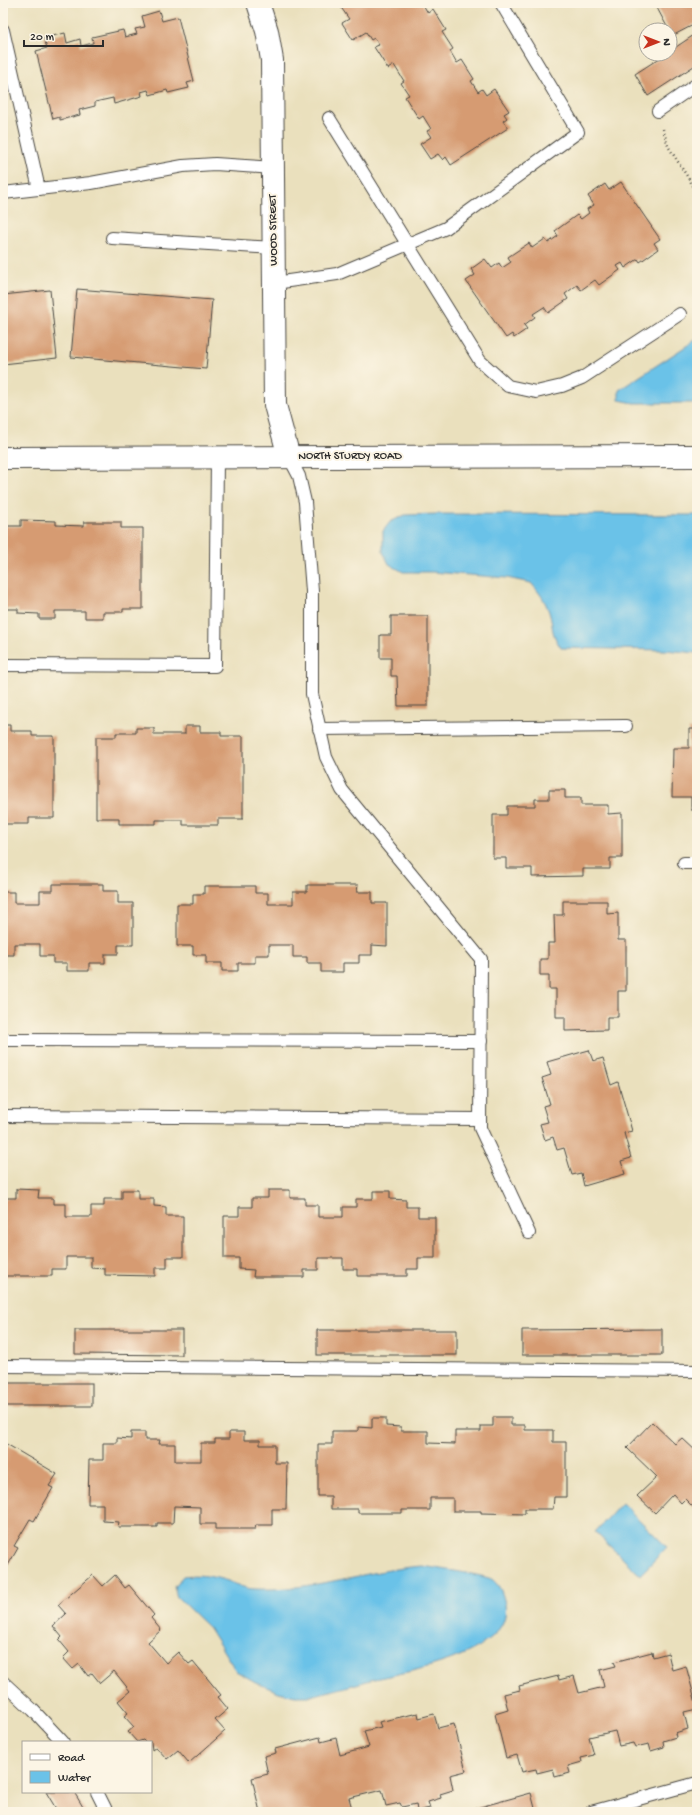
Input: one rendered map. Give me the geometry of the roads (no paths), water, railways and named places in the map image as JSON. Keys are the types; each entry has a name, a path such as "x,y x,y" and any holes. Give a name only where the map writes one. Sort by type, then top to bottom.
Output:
{"street":[{"name":"WOOD STREET","path":"258,3 268,31 272,60 275,283 274,405 289,457"},
{"name":"NORTH STURDY ROAD","path":"3,458 697,456"}],"lane":[{"path":"275,283 337,274 446,228 578,132 500,3"},
{"path":"3,30 39,189"},
{"path":"658,111 697,84"},
{"path":"329,118 409,243 480,361 508,386 536,392 562,386 582,378 680,314"},
{"path":"3,193 91,183 183,166 215,164 274,168"},
{"path":"112,238 274,248"},
{"path":"289,457 299,476 305,502 312,591 312,694 326,757 342,790 481,959 480,1128 529,1233"},
{"path":"3,665 215,666 217,458"},
{"path":"319,728 626,726"},
{"path":"684,864 697,863"},
{"path":"3,1040 481,1041"},
{"path":"3,1116 480,1118"},
{"path":"3,1366 697,1371"},
{"path":"3,1682 33,1710 62,1741"},
{"path":"591,1812 697,1783"},
{"path":"98,1793 107,1812"}],"water":[{"path":"697,339 697,403 634,403 619,400 619,390"},
{"path":"405,515 697,515 697,653 665,650 561,648 554,634 546,604 531,583 507,578 432,572 403,572 389,564 383,552 383,531 390,522"},
{"path":"622,1503 667,1547 640,1575 595,1532"},
{"path":"422,1566 481,1576 493,1580 501,1591 505,1604 503,1621 493,1636 476,1648 456,1658 310,1696 295,1696 279,1692 259,1684 236,1671 209,1628 177,1597 174,1587 183,1576 195,1575 216,1578 248,1588 277,1589 319,1584 401,1568"}]}
